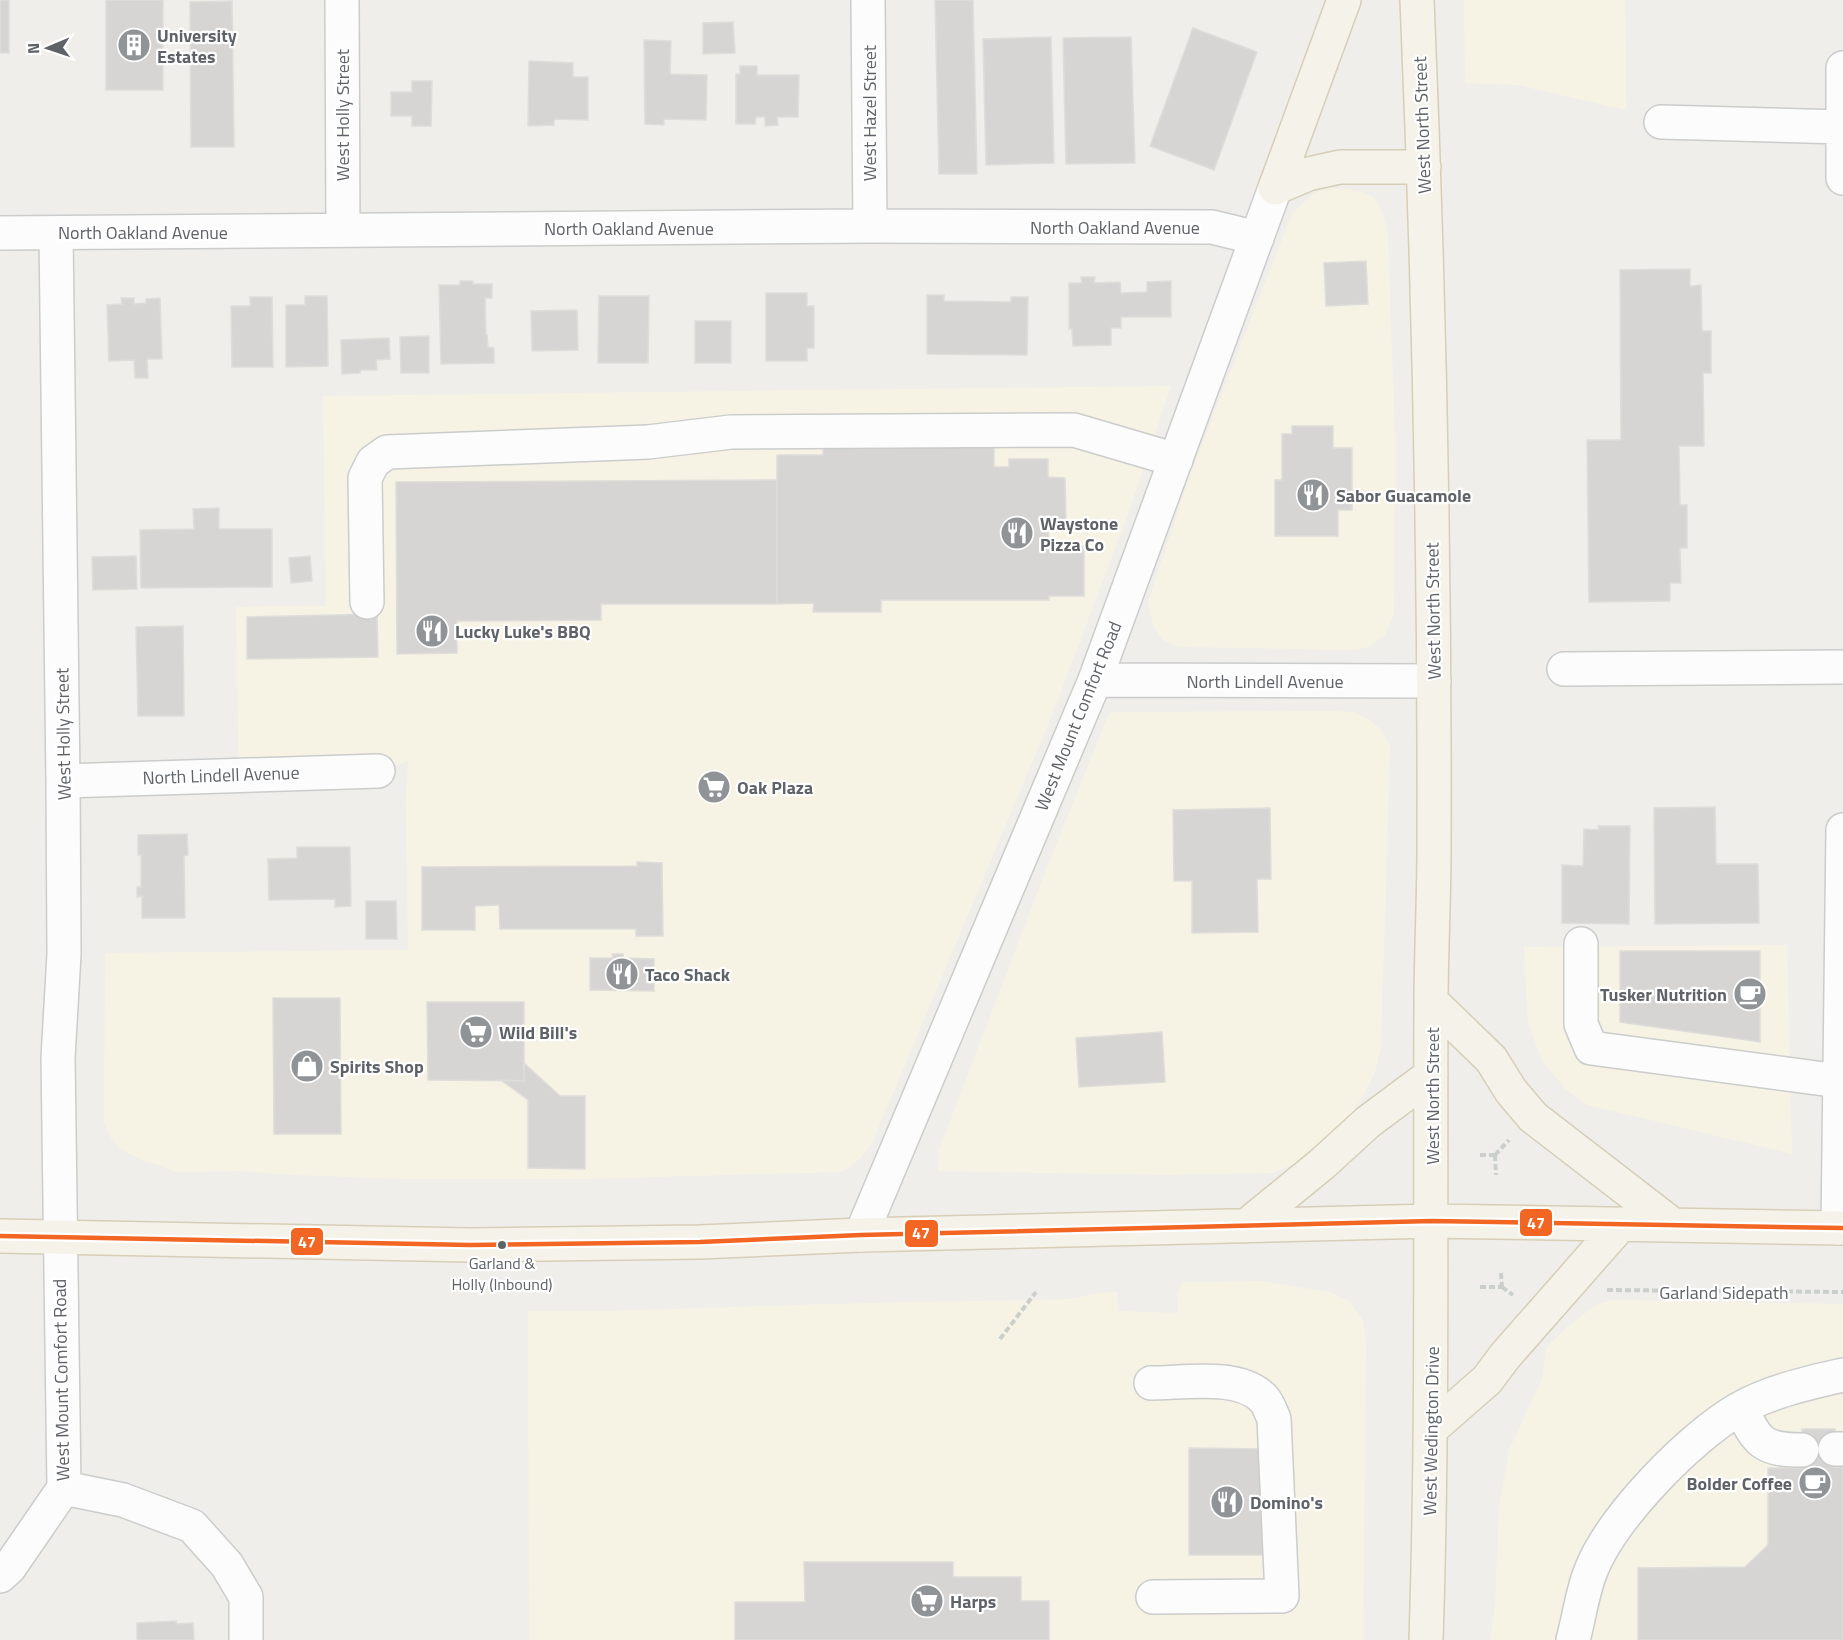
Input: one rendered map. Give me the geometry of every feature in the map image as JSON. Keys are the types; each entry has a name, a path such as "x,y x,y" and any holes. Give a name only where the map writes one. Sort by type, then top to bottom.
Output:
{"main road":[{"path":"1275,188 1344,0"},
{"name":"West North Street","path":"1417,0 1424,167 1434,681 1431,1001 1432,1221"},
{"path":"1275,188 1308,174 1340,167 1424,167"},
{"path":"1431,1001 1491,1059 1511,1090 1533,1117 1673,1225"},
{"path":"1246,1226 1322,1164 1368,1122 1431,1075"},
{"path":"0,1236 470,1245 700,1242 861,1235 1432,1221 1840,1228"},
{"name":"West Wedington Drive","path":"1426,1640 1431,1429 1432,1221"},
{"path":"1431,1429 1487,1380 1505,1356 1622,1224"}],"street":[{"name":"West Holly Street","path":"342,0 343,231"},
{"name":"West Hazel Street","path":"868,0 870,226"},
{"path":"1843,68 1843,178"},
{"path":"1661,122 1843,127"},
{"name":"West Mount Comfort Road","path":"861,1235 1095,680 1275,188"},
{"name":"North Oakland Avenue","path":"0,233 870,226 1212,226 1257,238"},
{"name":"West Holly Street","path":"56,233 64,954 58,1058 59,1236"},
{"path":"367,602 365,478 373,462 387,452 648,442 731,432 1074,430 1176,460"},
{"path":"1564,669 1843,667"},
{"name":"North Lindell Avenue","path":"1095,680 1434,681"},
{"name":"North Lindell Avenue","path":"63,781 378,771"},
{"path":"1840,1228 1839,1081 1843,830"},
{"path":"1581,944 1581,1024 1591,1048 1839,1081"},
{"name":"West Mount Comfort Road","path":"0,1576 9,1568 64,1488 59,1236"},
{"path":"1573,1640 1590,1574 1610,1534 1661,1473 1720,1421 1741,1408 1788,1388 1843,1375"},
{"path":"1151,1383 1230,1382 1248,1387 1264,1399 1274,1419 1282,1596 1153,1597"},
{"path":"1741,1408 1753,1432 1765,1445 1784,1450 1802,1450"},
{"path":"64,1488 123,1500 192,1526 227,1565 246,1597 246,1640"}],"path":[{"path":"1480,1155 1495,1155 1496,1175"},
{"path":"1480,1287 1502,1287 1501,1273"},
{"name":"Garland Sidepath","path":"1605,1290 1843,1292"},
{"path":"1000,1339 1036,1292"}],"shaded area":[{"path":"1464,0 1625,0 1626,110 1518,85 1465,83"},
{"path":"1333,187 1359,191 1374,197 1383,214 1388,234 1395,442 1394,614 1385,635 1368,647 1351,650 1179,647 1163,640 1154,627 1148,603 1188,480 1292,214 1314,193"},
{"name":"Oak Plaza","path":"1171,386 1127,517 1052,715 872,1143 860,1159 842,1172 581,1179 409,1179 237,1171 176,1172 146,1162 122,1150 112,1140 104,1122 105,953 408,950 406,799 408,761 378,771 239,774 236,607 326,606 323,396"},
{"path":"1355,712 1369,720 1381,729 1390,746 1381,1047 1374,1075 1352,1115 1300,1161 1273,1173 1164,1175 938,1171 939,1150 1109,713"},
{"path":"1787,945 1792,1154 1588,1105 1565,1089 1543,1061 1528,1025 1524,947"},
{"path":"1261,1281 1330,1292 1350,1302 1363,1320 1366,1342 1363,1640 529,1640 528,1311 615,1311 1070,1299 1117,1292 1118,1311 1178,1313 1177,1293 1183,1282"},
{"path":"1614,1300 1843,1304 1843,1640 1490,1640 1495,1607 1499,1505 1510,1448 1542,1379 1546,1348 1565,1329 1597,1304"}],"building":[{"path":"0,0 9,0 9,53 0,53"},
{"name":"University Estates","path":"106,0 163,0 163,90 106,90"},
{"path":"935,0 973,0 977,174 939,174"},
{"path":"232,1 234,147 191,147 190,2"},
{"path":"733,22 735,53 703,54 703,23"},
{"path":"1193,28 1257,52 1214,170 1150,146"},
{"path":"1051,37 1054,163 986,165 983,39"},
{"path":"1131,37 1135,163 1066,164 1063,38"},
{"path":"644,40 671,41 670,74 707,75 706,120 664,119 664,125 645,124"},
{"path":"529,61 573,63 573,77 588,77 588,120 554,119 554,125 528,126"},
{"path":"740,66 757,66 757,75 799,75 798,117 777,117 778,125 765,126 765,117 756,117 755,124 736,124 736,74 740,74"},
{"path":"412,81 432,81 431,126 412,126 412,116 391,116 391,92 412,92"},
{"path":"1366,261 1368,304 1326,306 1324,263"},
{"path":"1690,269 1690,286 1701,285 1702,331 1711,331 1711,373 1703,373 1704,446 1679,446 1680,505 1687,505 1687,548 1680,548 1681,583 1670,583 1670,601 1589,602 1587,440 1621,440 1620,270"},
{"path":"1081,277 1095,277 1094,283 1120,282 1121,293 1147,292 1147,282 1171,281 1171,317 1121,317 1121,328 1111,328 1111,345 1073,346 1072,329 1069,329 1069,283 1082,283"},
{"path":"460,281 492,284 492,298 485,298 486,335 488,347 494,348 494,363 441,364 439,285 460,285"},
{"path":"766,293 807,293 807,306 814,306 814,348 807,348 807,361 766,361"},
{"path":"927,295 944,295 944,301 1011,302 1011,297 1028,297 1027,355 927,354"},
{"path":"305,296 327,296 328,366 286,367 286,305 305,305"},
{"path":"599,296 649,296 648,363 598,363"},
{"path":"250,297 272,297 273,367 232,367 231,306 250,306"},
{"path":"121,298 134,298 134,304 146,303 146,299 160,298 162,359 147,359 148,378 135,378 134,360 109,361 107,305 122,304"},
{"path":"577,310 578,350 532,351 531,311"},
{"path":"695,321 731,321 731,363 695,363"},
{"path":"429,336 429,373 401,373 400,337"},
{"path":"389,338 390,359 376,360 377,370 360,370 360,373 342,374 341,340"},
{"name":"Sabor Guacamole","path":"1292,426 1333,426 1333,448 1352,448 1352,510 1338,510 1338,536 1275,536 1275,480 1282,480 1282,434 1292,434"},
{"path":"823,446 994,446 994,467 1009,467 1009,459 1048,459 1048,477 1065,478 1066,524 1048,524 1049,546 1084,546 1084,596 1049,596 1049,600 881,600 881,612 813,612 814,603 777,604 777,455 823,455"},
{"path":"777,480 777,604 601,604 601,620 457,621 457,653 397,654 396,482"},
{"path":"219,508 219,529 272,529 272,587 141,588 140,530 194,529 193,509"},
{"path":"136,556 137,589 93,590 92,557"},
{"path":"310,556 312,581 291,583 289,558"},
{"path":"377,614 378,657 247,659 247,617"},
{"path":"183,626 184,716 138,716 136,627"},
{"path":"1715,807 1716,864 1758,864 1759,923 1655,924 1654,808"},
{"path":"1270,808 1271,879 1257,879 1258,932 1192,933 1192,881 1174,881 1173,810"},
{"path":"1598,826 1630,826 1629,924 1562,923 1562,865 1583,866 1584,829 1599,830"},
{"path":"187,834 188,855 184,856 185,918 142,918 142,896 137,897 137,887 141,887 141,855 138,855 138,835"},
{"path":"297,847 350,847 351,906 335,907 335,899 269,900 268,859 297,858"},
{"path":"637,862 662,863 663,936 636,936 636,929 500,929 499,905 475,906 475,930 422,930 422,867 637,866"},
{"path":"366,901 396,901 397,939 366,939"},
{"path":"1620,951 1760,951 1760,1042 1620,1022"},
{"name":"Taco Shack","path":"612,954 623,954 623,958 654,959 654,991 590,990 590,958 613,958"},
{"name":"Spirits Shop","path":"273,998 340,998 341,1134 274,1134"},
{"name":"Wild Bill's","path":"427,1002 524,1002 524,1081 428,1080"},
{"path":"1162,1032 1165,1082 1079,1087 1076,1038"},
{"path":"524,1063 560,1096 585,1096 585,1169 528,1168 528,1100 501,1080 524,1081"},
{"path":"1802,1429 1835,1429 1835,1467 1843,1467 1843,1640 1638,1640 1638,1568 1745,1567 1768,1545 1768,1468 1802,1468"},
{"name":"Domino's","path":"1189,1448 1266,1449 1266,1555 1189,1555"},
{"name":"Harps","path":"804,1562 953,1562 953,1577 1021,1577 1021,1601 1049,1601 1049,1640 735,1640 735,1602 805,1602"},
{"path":"176,1621 176,1624 193,1623 194,1640 137,1640 137,1623"}],"transit line":[{"name":"47","path":"0,1236 470,1245 700,1242 861,1235 1432,1221 1843,1228"}],"place":[{"name":"University Estates","path":"134,45"},
{"name":"Sabor Guacamole","path":"1313,495"},
{"name":"Waystone Pizza Co","path":"1017,533"},
{"name":"Lucky Luke's BBQ","path":"432,631"},
{"name":"Oak Plaza","path":"714,787"},
{"name":"Taco Shack","path":"622,974"},
{"name":"Tusker Nutrition","path":"1750,994"},
{"name":"Wild Bill's","path":"476,1032"},
{"name":"Spirits Shop","path":"307,1066"},
{"name":"Garland & Holly (Inbound)","path":"502,1245"},
{"name":"Bolder Coffee","path":"1815,1483"},
{"name":"Domino's","path":"1227,1502"},
{"name":"Harps","path":"927,1601"}]}
